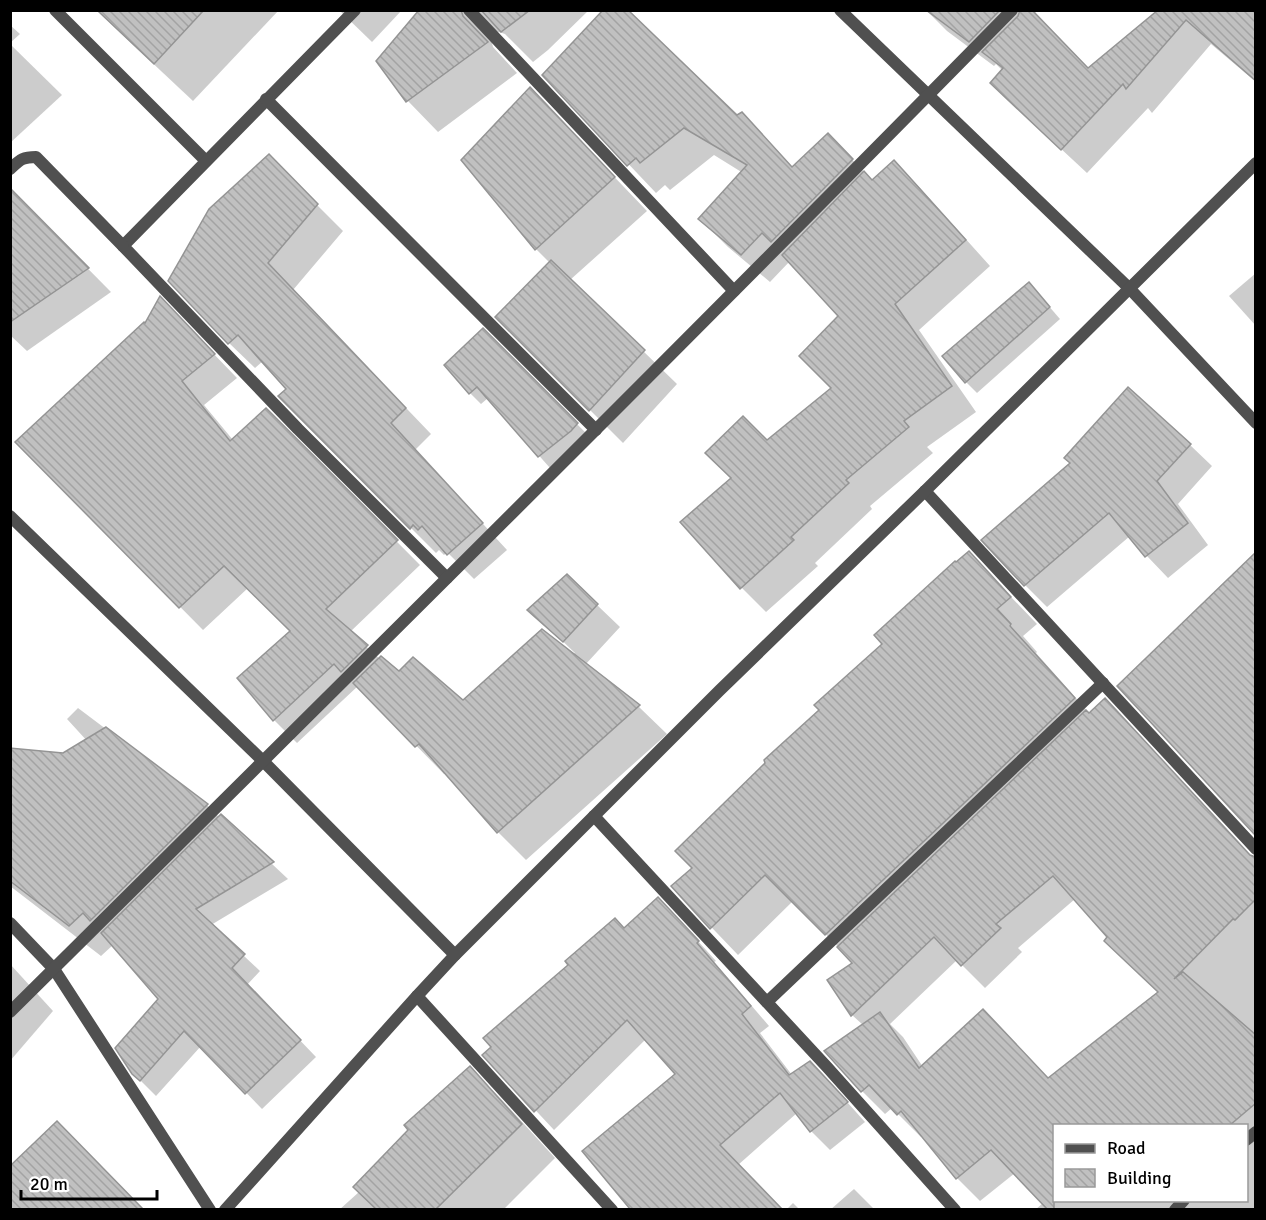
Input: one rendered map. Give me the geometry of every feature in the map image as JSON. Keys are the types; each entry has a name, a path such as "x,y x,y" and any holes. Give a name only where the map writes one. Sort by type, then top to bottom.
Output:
{"street":[{"path":"56,10 206,161"},
{"path":"123,246 355,10"},
{"path":"469,10 734,291"},
{"path":"840,10 1130,289 1256,423"},
{"path":"10,1012 596,430 1012,10"},
{"path":"266,99 596,430"},
{"path":"10,169 20,160 36,157 298,429 447,578"},
{"path":"225,1209 455,955 727,682 1256,163"},
{"path":"925,490 1256,849"},
{"path":"10,516 264,762 455,955"},
{"path":"767,1002 1103,683"},
{"path":"594,816 955,1209"},
{"path":"10,923 54,969 210,1209"},
{"path":"417,996 612,1209"}],"building":[{"path":"97,10 204,10 154,64"},
{"path":"419,10 461,10 463,16 488,42 406,102 376,61"},
{"path":"481,10 530,10 501,32"},
{"path":"603,10 628,10 737,115 742,112 792,167 828,133 853,159 771,242 762,233 741,255 698,219 747,165 684,128 640,163 636,158 627,166 542,75"},
{"path":"926,10 1000,10 969,42"},
{"path":"1020,10 1032,10 1088,68 1158,10 1256,10 1256,81 1186,20 1126,89 1123,84 1061,150 990,83 1003,68 982,52 1018,16"},
{"path":"530,87 615,177 535,250 461,160"},
{"path":"269,154 318,204 268,263 406,408 391,423 483,523 447,555 422,526 418,530 413,525 410,529 278,396 286,389 238,335 228,344 168,281 209,209"},
{"path":"894,160 966,240 895,304 952,386 904,421 909,427 846,480 849,483 791,537 794,540 740,589 680,522 731,478 705,453 743,416 767,440 831,388 799,356 838,316 782,255 864,171 872,180"},
{"path":"10,188 89,268 10,322"},
{"path":"551,260 645,350 589,411 495,317"},
{"path":"1029,282 1050,307 965,383 942,356"},
{"path":"160,296 215,354 182,381 230,441 266,408 398,540 326,609 368,645 341,672 334,664 273,721 237,678 290,631 224,566 179,608 15,442 145,323"},
{"path":"483,328 578,423 538,457 477,387 469,394 444,365"},
{"path":"1128,387 1191,444 1157,481 1188,523 1145,557 1109,513 1024,586 981,540 1070,463 1064,458"},
{"path":"969,551 1011,597 997,609 1075,698 825,935 765,875 710,929 671,886 692,868 675,851 765,763 764,760 819,710 814,705 882,644 874,635"},
{"path":"1256,552 1256,836 1117,686"},
{"path":"567,574 598,604 563,642 527,610"},
{"path":"542,629 640,705 497,833 419,744 415,747 353,683 381,656 399,671 413,657 463,700"},
{"path":"1105,698 1250,855 1256,857 1256,899 1174,979 1183,972 1256,1035 1256,1103 1231,1124 1053,1124 1054,1209 1047,1209 991,1150 956,1179 901,1111 897,1115 869,1085 861,1092 824,1051 880,1012 919,1068 983,1009 1048,1078 1158,992 1104,941 1107,937 1053,876 996,924 1001,928 961,966 934,937 851,1016 827,980 852,963 837,947 1086,710 1089,713"},
{"path":"106,727 208,804 90,921 83,913 69,926 10,881 10,748 63,753"},
{"path":"221,814 274,862 196,909 245,954 232,968 301,1040 245,1094 184,1031 140,1081 132,1074 115,1048 158,999 101,933"},
{"path":"658,897 699,941 697,943 751,1006 742,1014 789,1075 810,1061 848,1102 810,1132 780,1093 720,1145 782,1209 630,1209 582,1151 675,1074 627,1020 534,1112 482,1055 491,1047 483,1038 568,965 565,961 615,918 624,928"},
{"path":"470,1066 522,1124 436,1209 376,1209 353,1187 408,1130 404,1125"},
{"path":"57,1121 143,1209 10,1209 10,1166"}]}
